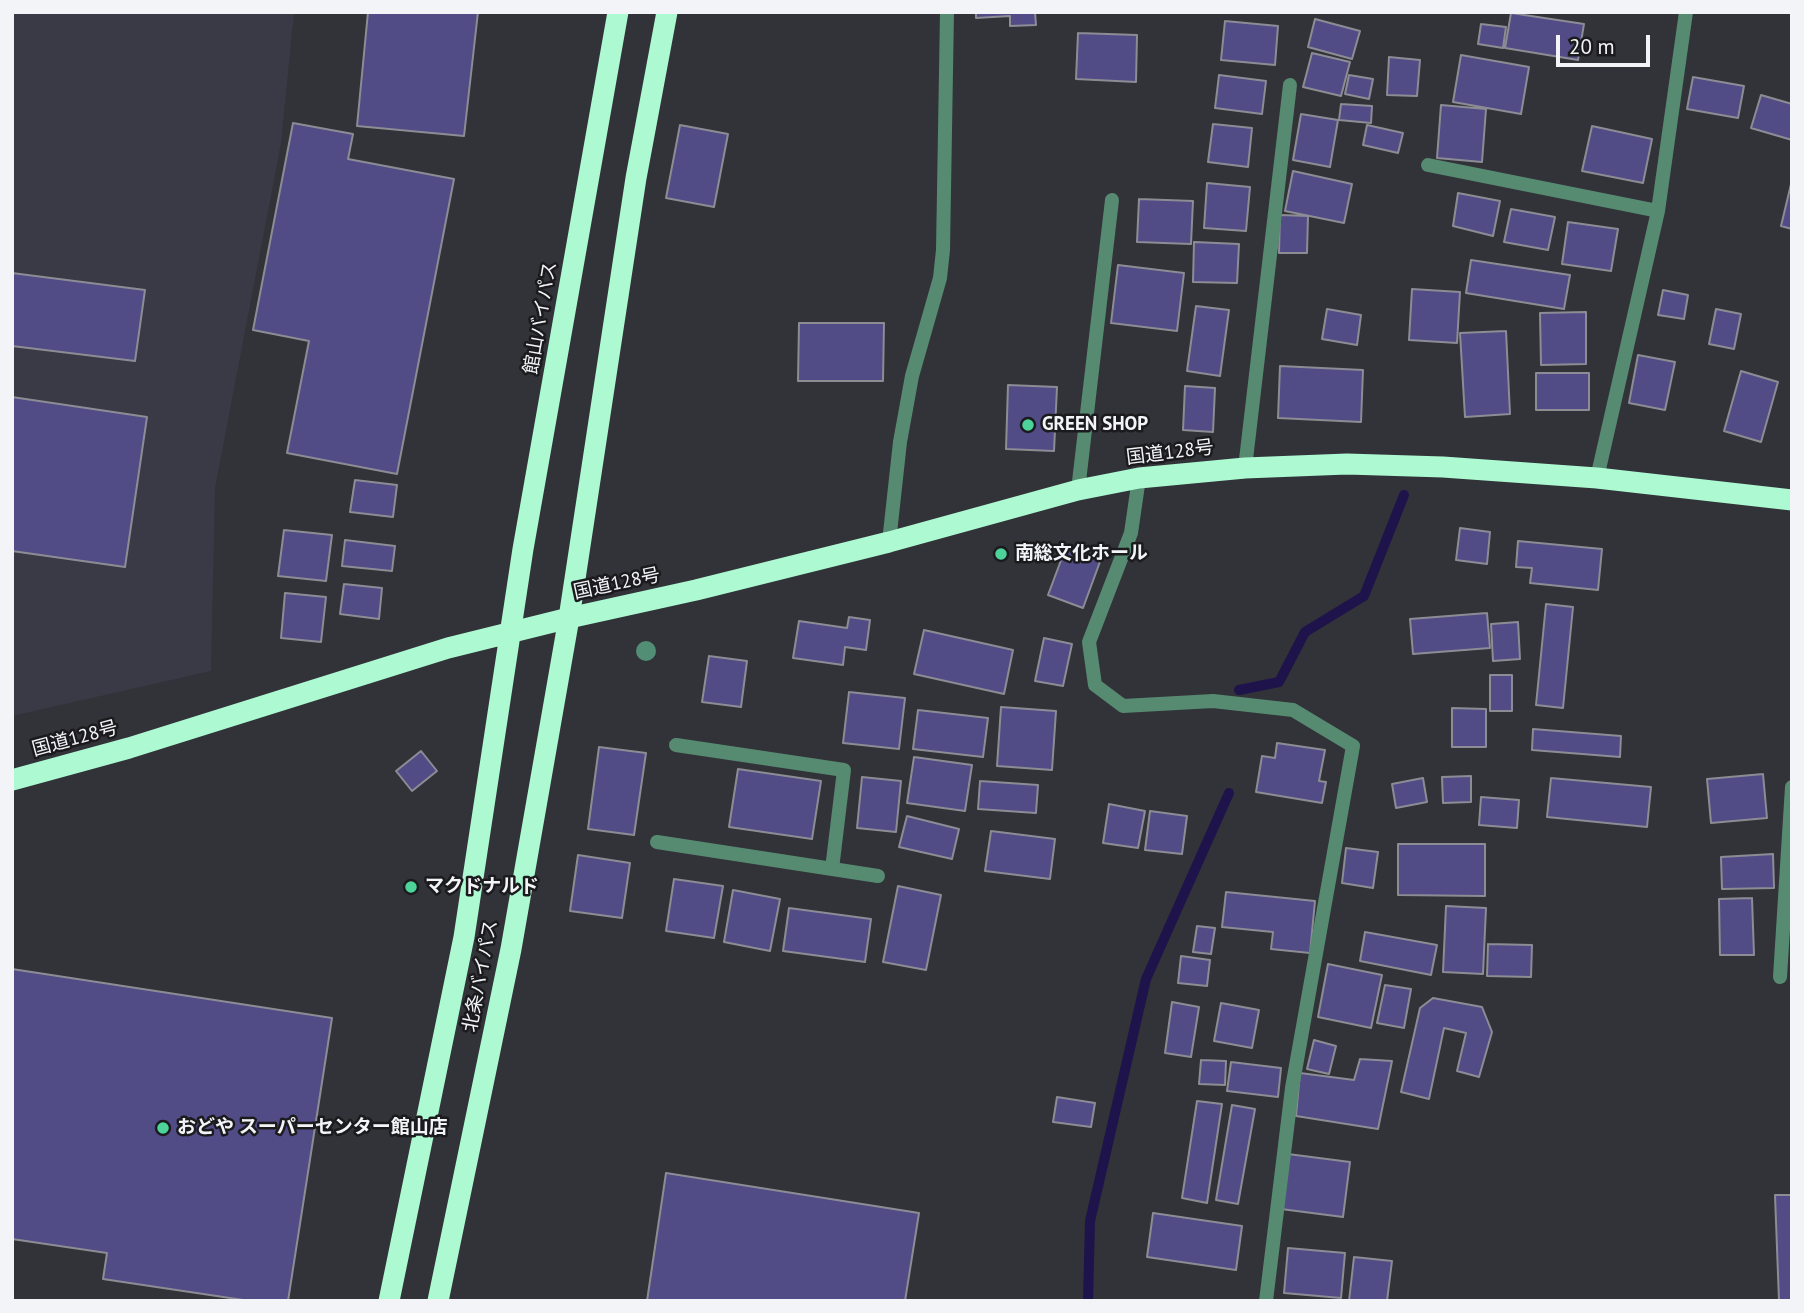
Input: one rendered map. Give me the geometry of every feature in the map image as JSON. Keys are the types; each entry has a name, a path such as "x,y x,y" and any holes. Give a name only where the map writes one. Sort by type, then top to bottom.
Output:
{"highway":[{"name":"館山バイパス","path":"511,631 523,549 618,12"},
{"path":"569,618 636,178 667,12"},
{"name":"国道128号","path":"12,780 129,748 375,670 511,631 696,590 1078,490 1139,478 1245,468 1347,464 1443,467 1597,478 1792,500"},
{"name":"北条バイパス","path":"438,1301 511,950 569,618"},
{"name":"北条バイパス","path":"389,1301 464,937 511,631"}],"street":[{"path":"889,541 900,442 910,389 940,278 943,250 947,12"},
{"path":"1597,478 1658,211 1686,12"},
{"path":"1245,468 1290,85"},
{"path":"1428,165 1658,211"},
{"path":"1078,490 1112,200"},
{"path":"1139,478 1130,533 1089,642 1095,685 1123,706 1213,701 1293,710 1353,746 1292,1088 1266,1301"},
{"path":"676,745 844,770 832,869"},
{"path":"1780,977 1792,787"},
{"path":"657,842 878,876"}],"shaded area":[{"path":"12,12 294,12 281,143 215,488 211,671 12,716"}],"building":[{"path":"368,12 478,12 464,136 357,126"},
{"path":"976,12 1035,12 1036,25 1010,26 1010,16 976,18"},
{"path":"1511,13 1584,24 1578,60 1505,48"},
{"path":"1315,19 1360,31 1352,59 1308,47"},
{"path":"1225,21 1278,26 1275,65 1221,60"},
{"path":"1481,24 1506,27 1503,48 1478,44"},
{"path":"1078,33 1137,35 1136,82 1076,79"},
{"path":"1312,53 1350,62 1341,96 1303,87"},
{"path":"1461,55 1529,67 1521,114 1453,102"},
{"path":"1389,57 1420,60 1417,96 1387,95"},
{"path":"1219,75 1266,81 1262,114 1215,108"},
{"path":"1349,75 1373,79 1369,99 1345,94"},
{"path":"1693,77 1744,86 1738,118 1687,109"},
{"path":"1761,95 1792,104 1792,140 1751,128"},
{"path":"1341,104 1372,106 1371,123 1339,120"},
{"path":"1441,105 1486,109 1482,162 1437,158"},
{"path":"1301,114 1338,120 1330,167 1293,160"},
{"path":"293,123 353,134 348,159 454,179 397,474 287,453 309,341 253,330"},
{"path":"1213,124 1252,128 1248,167 1208,162"},
{"path":"680,125 728,134 714,207 666,198"},
{"path":"1367,125 1403,133 1398,153 1363,145"},
{"path":"1592,126 1652,139 1643,183 1582,171"},
{"path":"1293,171 1352,184 1344,223 1285,211"},
{"path":"1792,180 1792,229 1781,226"},
{"path":"1207,183 1250,187 1246,231 1204,228"},
{"path":"1458,193 1500,201 1493,236 1453,226"},
{"path":"1139,199 1193,201 1191,244 1137,242"},
{"path":"1511,209 1555,217 1548,250 1504,242"},
{"path":"1280,215 1308,216 1307,253 1279,253"},
{"path":"1568,222 1618,229 1611,271 1562,264"},
{"path":"1194,242 1239,244 1237,283 1193,282"},
{"path":"1471,260 1570,275 1564,309 1466,293"},
{"path":"1118,265 1184,273 1177,331 1111,323"},
{"path":"12,273 145,290 135,361 12,346"},
{"path":"1412,289 1460,292 1457,343 1409,340"},
{"path":"1663,290 1688,295 1684,319 1658,315"},
{"path":"1196,306 1229,310 1220,376 1187,371"},
{"path":"1327,309 1361,315 1357,345 1322,339"},
{"path":"1716,309 1741,314 1734,349 1709,344"},
{"path":"1586,312 1586,364 1541,365 1540,313"},
{"path":"799,323 884,323 883,381 798,381"},
{"path":"1506,331 1510,414 1465,417 1460,333"},
{"path":"1638,355 1675,362 1665,410 1629,403"},
{"path":"1280,366 1363,370 1361,422 1278,418"},
{"path":"1741,371 1778,382 1761,442 1724,431"},
{"path":"1536,373 1589,373 1589,410 1536,410"},
{"path":"1008,385 1057,387 1054,451 1006,449"},
{"path":"1185,386 1215,388 1213,432 1183,430"},
{"path":"12,397 147,417 125,567 12,551"},
{"path":"355,480 397,485 393,517 350,512"},
{"path":"1460,528 1490,532 1487,564 1456,560"},
{"path":"284,530 332,535 326,581 278,576"},
{"path":"345,540 395,546 392,571 342,566"},
{"path":"1518,541 1602,549 1598,590 1530,583 1532,568 1516,567"},
{"path":"1066,547 1101,559 1083,608 1048,595"},
{"path":"344,584 382,588 379,619 340,614"},
{"path":"285,593 326,597 321,642 281,638"},
{"path":"1546,604 1573,607 1563,708 1536,705"},
{"path":"1487,613 1490,648 1413,654 1410,619"},
{"path":"849,617 870,620 866,650 845,647 843,665 793,658 799,621 847,628"},
{"path":"1518,622 1520,659 1493,661 1491,624"},
{"path":"924,630 1013,650 1004,694 914,674"},
{"path":"1044,638 1072,644 1063,686 1035,681"},
{"path":"709,656 747,661 741,707 702,702"},
{"path":"1490,675 1512,675 1512,711 1490,711"},
{"path":"849,692 905,698 899,749 843,743"},
{"path":"1001,707 1056,711 1052,770 997,766"},
{"path":"1452,708 1486,709 1486,747 1452,747"},
{"path":"918,710 988,718 983,757 913,749"},
{"path":"1533,729 1621,736 1620,757 1532,750"},
{"path":"1277,743 1325,750 1319,781 1326,782 1322,803 1256,792 1262,756 1275,758"},
{"path":"599,747 646,753 634,835 588,829"},
{"path":"421,751 437,771 412,791 396,771"},
{"path":"914,757 972,765 965,811 907,803"},
{"path":"738,769 821,781 812,839 729,827"},
{"path":"1763,774 1767,818 1711,823 1707,779"},
{"path":"1471,776 1471,802 1443,803 1442,777"},
{"path":"862,777 901,781 896,832 857,828"},
{"path":"1423,778 1427,802 1396,808 1392,784"},
{"path":"1551,778 1651,787 1647,827 1547,817"},
{"path":"980,781 1038,785 1036,813 978,809"},
{"path":"1481,797 1519,800 1517,828 1479,825"},
{"path":"1109,804 1145,811 1138,848 1103,843"},
{"path":"1150,811 1187,816 1182,854 1145,850"},
{"path":"907,816 959,829 952,859 899,847"},
{"path":"991,831 1055,839 1050,879 985,871"},
{"path":"1398,844 1485,844 1485,896 1398,895"},
{"path":"1346,848 1378,852 1373,888 1342,883"},
{"path":"1773,854 1774,888 1722,889 1721,857"},
{"path":"578,855 630,863 622,918 570,911"},
{"path":"674,879 723,886 714,938 666,931"},
{"path":"898,886 941,895 926,970 883,962"},
{"path":"733,890 780,899 770,951 724,942"},
{"path":"1226,892 1315,901 1310,953 1271,949 1273,932 1222,927"},
{"path":"1752,898 1754,955 1720,955 1719,899"},
{"path":"1446,906 1486,908 1483,974 1443,972"},
{"path":"789,908 871,919 865,962 783,951"},
{"path":"1197,926 1215,928 1211,954 1193,952"},
{"path":"1365,932 1437,945 1431,975 1360,961"},
{"path":"1488,944 1532,945 1531,977 1487,976"},
{"path":"1181,956 1210,960 1207,986 1178,983"},
{"path":"1328,964 1382,975 1371,1028 1318,1017"},
{"name":"おどや スーパーセンター館山店","path":"12,969 332,1018 288,1301 250,1301 103,1279 107,1253 12,1239"},
{"path":"1385,985 1411,989 1404,1028 1377,1023"},
{"path":"1433,998 1482,1007 1492,1032 1479,1077 1457,1071 1466,1033 1444,1028 1429,1099 1401,1092 1420,1008"},
{"path":"1172,1002 1199,1007 1191,1057 1165,1053"},
{"path":"1221,1003 1259,1010 1252,1048 1214,1041"},
{"path":"1314,1040 1336,1046 1329,1074 1307,1069"},
{"path":"1360,1059 1392,1061 1378,1129 1296,1116 1300,1073 1354,1080"},
{"path":"1201,1060 1226,1061 1225,1085 1199,1084"},
{"path":"1231,1062 1281,1068 1278,1097 1227,1091"},
{"path":"1057,1097 1095,1103 1091,1127 1053,1122"},
{"path":"1197,1101 1222,1104 1207,1203 1182,1198"},
{"path":"1232,1105 1255,1109 1238,1204 1216,1200"},
{"path":"1288,1154 1350,1162 1343,1217 1281,1209"},
{"path":"666,1173 919,1213 905,1301 647,1301"},
{"path":"1775,1195 1792,1195 1792,1301 1779,1301"},
{"path":"1153,1213 1242,1226 1236,1270 1147,1257"},
{"path":"1288,1248 1345,1253 1341,1298 1284,1293"},
{"path":"1354,1257 1392,1261 1387,1301 1349,1301"}],"waterway":[{"path":"1239,690 1279,682 1305,632 1364,596 1404,495"},
{"path":"1088,1301 1090,1221 1146,979 1229,793"}],"place":[{"name":"GREEN SHOP","path":"1028,425"},
{"name":"南総文化ホール","path":"1001,554"},
{"name":"マクドナルド","path":"411,887"},
{"name":"おどや スーパーセンター館山店","path":"163,1128"}]}
